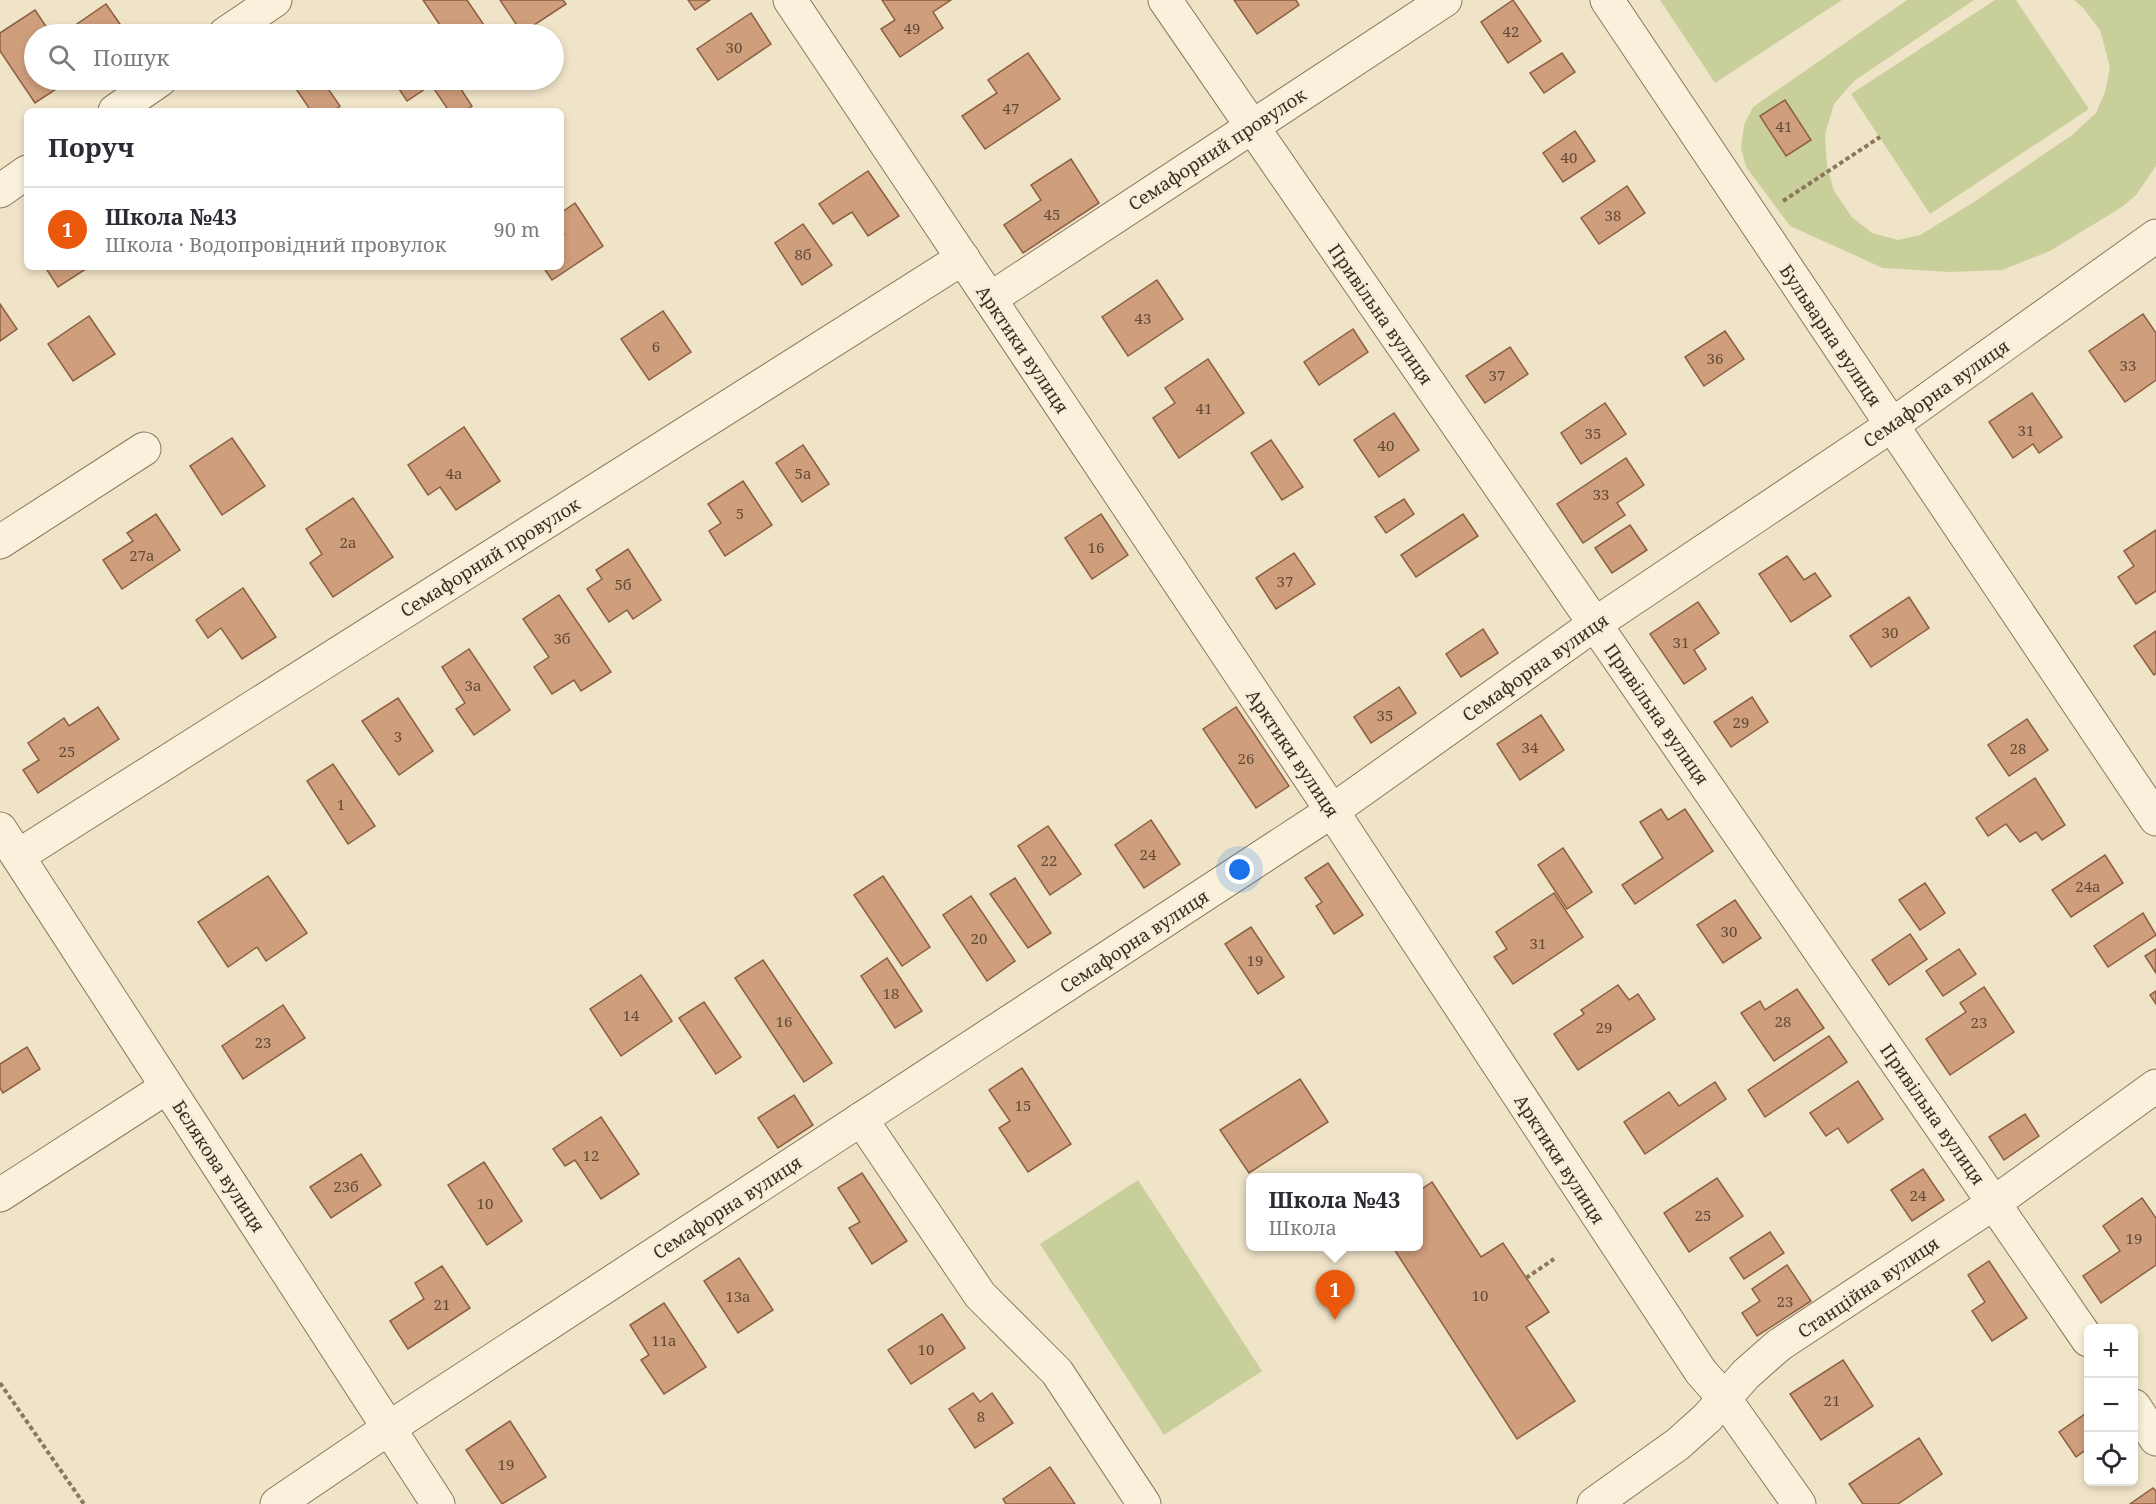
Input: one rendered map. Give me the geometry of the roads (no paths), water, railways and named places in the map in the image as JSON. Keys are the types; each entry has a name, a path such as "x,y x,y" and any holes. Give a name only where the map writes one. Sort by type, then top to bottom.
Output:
{"street":[{"path":"240,24 275,0"},
{"name":"Арктики вулиця","path":"790,0 1332,811 1604,1227 1701,1371 1724,1398 1799,1504"},
{"name":"Привільна вулиця","path":"1165,0 2084,1334"},
{"name":"Семафорний провулок","path":"990,299 1445,0"},
{"name":"Бульварна вулиця","path":"1607,0 2156,819"},
{"path":"119,108 145,90"},
{"path":"0,191 24,174"},
{"name":"Семафорна вулиця","path":"277,1504 389,1428 1332,811 1595,624 1892,425 2156,236"},
{"name":"Семафорний провулок","path":"18,856 963,258"},
{"path":"0,542 144,449"},
{"name":"Бєлякова вулиця","path":"0,829 438,1504"},
{"name":"Станційна вулиця","path":"1594,1504 1678,1444 1707,1418 1746,1374 1779,1345 1994,1203 2156,1086"},
{"path":"0,1195 167,1087"},
{"path":"861,1119 980,1295 1057,1372 1144,1504"},
{"path":"2138,1413 2156,1438"}],"place":[{"name":"Школа №43","path":"1335,1320"}]}
